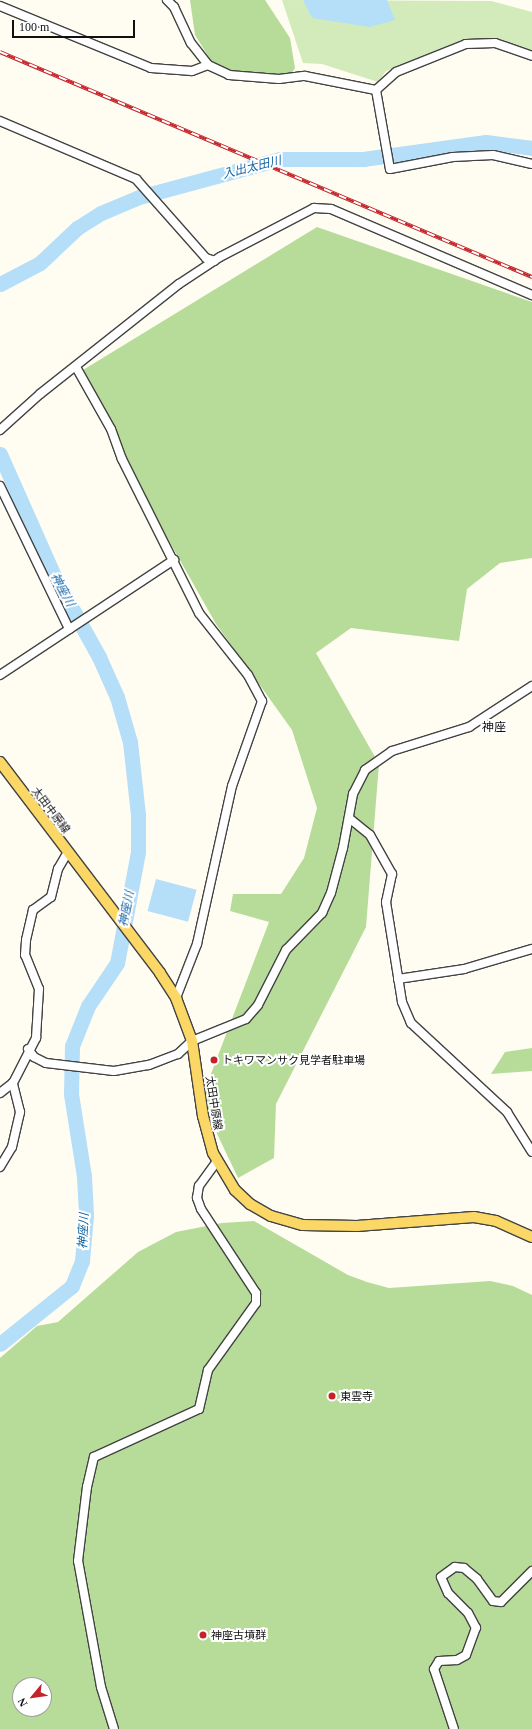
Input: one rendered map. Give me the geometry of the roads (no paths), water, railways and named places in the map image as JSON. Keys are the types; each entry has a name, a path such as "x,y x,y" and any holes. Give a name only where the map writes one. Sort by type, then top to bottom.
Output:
{"main road":[{"name":"太田中原線","path":"0,762 176,998 192,1041 203,1116 217,1161 235,1190 250,1204 271,1216 297,1223 357,1226 474,1217 496,1221 532,1237"}],"street":[{"path":"167,0 174,6 191,43 208,65 229,75 278,79 305,76 376,90"},
{"path":"0,6 151,68 192,71 208,65"},
{"path":"376,90 396,72 466,44 495,43 532,56"},
{"path":"376,90 390,170 453,157 493,154 517,158 532,164"},
{"path":"0,121 136,179 206,258 215,261"},
{"path":"0,430 179,284 215,261 314,208 331,209 532,295"},
{"path":"76,367 111,429 130,478 174,560 199,612 248,676 262,701 232,786 197,944 176,998"},
{"path":"0,486 69,629"},
{"path":"0,675 174,560"},
{"path":"28,1050 34,1057 46,1063 114,1071 149,1065 178,1054 192,1041 237,1025 258,1005 286,950 322,913 332,893 353,794 365,770 373,762 392,751 469,727 532,686"},
{"path":"349,818 370,835 392,874 386,902 402,1002 416,1029 507,1112 532,1152"},
{"path":"0,1093 13,1083 28,1050 36,1038 39,990 25,955 26,940 33,910 51,897 58,869 68,852"},
{"path":"398,979 464,969 532,949"},
{"path":"0,1167 12,1148 20,1112 13,1083"},
{"path":"114,1729 101,1687 78,1561 88,1487 94,1457 199,1409 208,1370 256,1304 256,1293 200,1209 197,1198 199,1186 217,1161"},
{"path":"454,1729 434,1669 439,1661 466,1655 476,1628 468,1613 448,1593 441,1577 455,1567 464,1568 477,1579 493,1601 501,1602 532,1571"}],"water":[{"path":"303,0 387,0 395,20 370,27 312,18"},
{"path":"156,879 197,890 188,922 147,911"}],"waterway":[{"name":"入出太田川","path":"0,284 40,263 77,228 101,213 139,197 280,159 363,159 486,142 532,148"},
{"name":"神座川","path":"0,454 54,576 99,657 117,697 130,742 138,815 138,852 117,963 88,1006 72,1046 71,1094 84,1176 86,1215 82,1261 72,1286 0,1344"}],"railway":[{"path":"0,52 532,277"}],"place":[{"name":"トキワマンサク見学者駐車場","path":"214,1060"},
{"name":"東雲寺","path":"332,1396"},
{"name":"神座古墳群","path":"203,1635"}],"district":[{"name":"神座","path":"494,728"}]}
